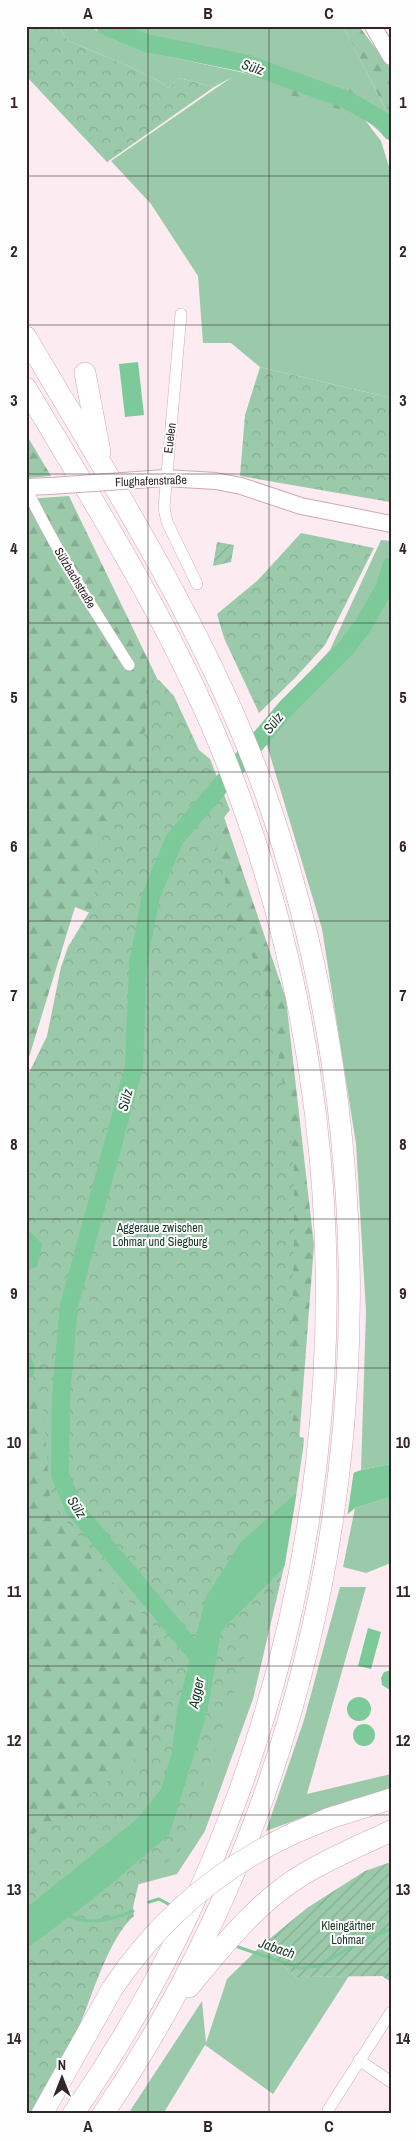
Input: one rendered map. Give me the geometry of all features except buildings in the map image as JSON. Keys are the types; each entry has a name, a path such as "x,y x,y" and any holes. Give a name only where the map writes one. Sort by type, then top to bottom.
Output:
{"highway":[{"path":"26,337 164,573 207,655 231,708 266,795 288,861 311,947 334,1064 344,1133 350,1202 352,1271 351,1348 347,1417 334,1522 299,1688 272,1775 243,1850 205,1936 157,2026 103,2114"},
{"path":"85,373 103,467"},
{"path":"26,388 143,586 188,672 211,723 248,819 269,885 287,952 301,1019 313,1086 326,1223 327,1302 322,1427 308,1528 294,1604 274,1685 249,1764 219,1844 182,1928 117,2047 73,2114"},
{"path":"42,2114 112,1989 156,1931 191,1897 244,1859 294,1833 330,1818 391,1799"},
{"path":"157,2026 216,1954 241,1926 271,1898 300,1876 326,1861 391,1831"}],"main road":[{"path":"373,26 391,57"},
{"name":"Flughafenstraße","path":"26,488 165,478 216,481 241,486 301,506 391,524"}],"street":[{"name":"Euelen","path":"181,314 165,478 164,508 167,522 197,584"},
{"name":"Sülzbachstraße","path":"26,488 78,583 129,665"},
{"path":"328,2110 391,2012"},
{"path":"359,2060 391,2082"}],"green space":[{"path":"26,26 57,26 69,41 126,65 159,81 168,88 179,78 214,87 107,162 26,76"},
{"path":"57,26 90,26 102,34 161,55 240,72 352,103 381,141 391,173 391,398 260,367 231,343 203,343 198,276 151,204 111,161 232,77 214,87 179,78 168,88 159,81 126,65 69,41"},
{"path":"128,26 343,26 391,120 391,126 361,92 168,44"},
{"path":"343,26 359,26 388,65 391,71 391,120"},
{"path":"265,68 362,92 391,126 391,142 362,116 279,92"},
{"path":"260,367 391,398 390,502 240,476 245,415"},
{"path":"26,434 51,476 26,478"},
{"name":"Aggeraue zwischen Lohmar und Siegburg","path":"69,496 224,817 286,999 314,1245 295,1494 177,1711 26,1908 26,1269 106,919 75,907 26,1067 26,499"},
{"path":"301,533 374,548 325,645 259,713 224,638 217,614 258,580"},
{"path":"381,540 391,541 391,1464 361,1470 366,1312 356,1144 322,929 261,725 330,650"},
{"path":"217,542 234,545 231,562 213,566"},
{"name":"Aggeraue zwischen Lohmar und Siegburg","path":"159,680 174,696 199,750 210,759 230,810 219,824 216,844 228,894 242,937 262,975 265,998 274,1026 291,1137 294,1171 292,1336 287,1408 292,1409 293,1422 298,1436 304,1438 303,1449 290,1537 276,1600 258,1609 253,1618 246,1651 229,1710 179,1854 140,1878 133,1907 134,1916 116,1939 108,1954 77,2032 57,2073 34,2114 26,2114 26,1839 77,1805 128,1765 149,1744 163,1709 163,1655 158,1635 151,1622 128,1600 93,1560 81,1539 56,1510 50,1496 43,1409 26,1388 26,1079 47,1036 61,967 68,947 94,904 96,881 94,869 99,845 143,739 149,717 145,681"},
{"path":"391,1497 391,1563 366,1573 343,1567 355,1508"},
{"path":"284,1567 253,1699 205,1831 177,1874 98,1895 221,1631"},
{"path":"340,1587 366,1587 307,1794 391,1774 391,1790 354,1799 266,1831 304,1720"},
{"name":"Kleingärtner Lohmar","path":"391,1862 391,1982 382,1976 296,1977 262,1945 307,1908 365,1871"},
{"path":"262,1945 296,1977 349,1976 273,2094 205,2045 163,2114 128,2114 202,2001 206,2043 227,1979"}],"water":[{"path":"138,362 144,415 125,417 119,364"},
{"path":"26,1230 33,1234 42,1244 37,1266 28,1270 26,1269"},
{"path":"26,1344 35,1367 33,1377 26,1377"},
{"name":"Agger","path":"391,1464 391,1497 355,1508 284,1567 221,1631 207,1713 169,1835 98,1895 26,1949 26,1908 138,1818 161,1789 172,1753 177,1711 206,1597 241,1542 295,1494 361,1470"},
{"path":"368,1628 381,1632 371,1669 358,1666"},
{"path":"391,1670 390,1690 382,1685 381,1678 384,1672"},
{"path":"359,1697 367,1701 371,1709 367,1717 359,1721 351,1717 347,1709 351,1701"},
{"path":"360,1724 368,1724 375,1731 375,1739 368,1746 360,1746 353,1739 353,1731"}],"pier":[{"path":"354,1470 347,1518 284,1570 297,1491"}],"waterway":[{"name":"Sülz","path":"105,26 146,43 244,63 347,100 384,121 391,131"},
{"name":"Sülz","path":"202,1661 74,1508 60,1475 61,1395 69,1306 134,1067 138,964 151,896 174,840 287,707 346,648 363,626 385,587 391,566"},
{"name":"Jabach","path":"149,1902 159,1899 170,1905"},
{"name":"Jabach","path":"69,1915 77,1919 93,1921 109,1919 133,1911"},
{"name":"Jabach","path":"238,1947 300,1968 319,1966 359,1942 391,1929"}]}
